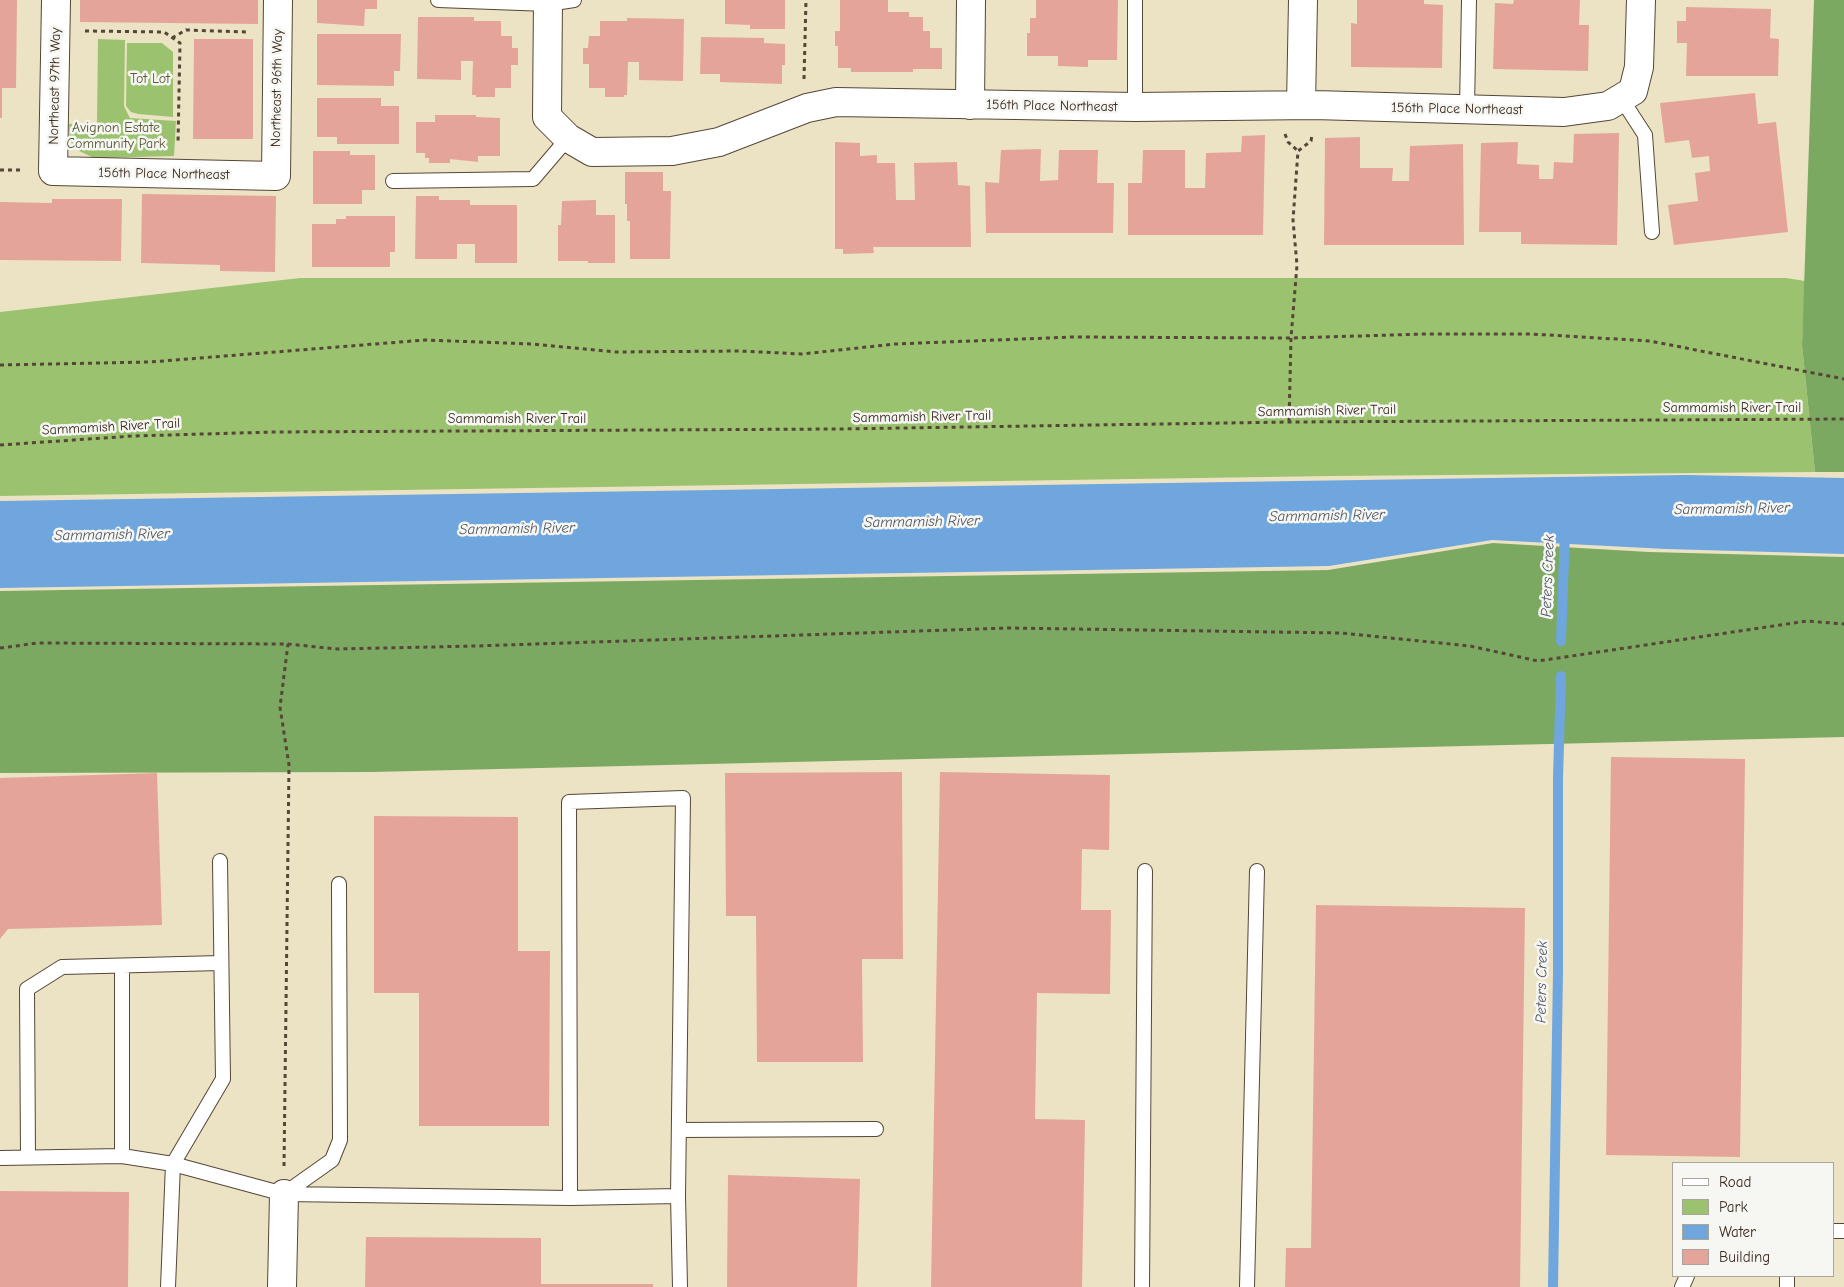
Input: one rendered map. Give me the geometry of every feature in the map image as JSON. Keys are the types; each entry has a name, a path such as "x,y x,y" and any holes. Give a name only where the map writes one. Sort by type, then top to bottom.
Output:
{"street":[{"name":"Northeast 97th Way","path":"53,172 56,0"},
{"name":"Northeast 96th Way","path":"276,176 278,0"},
{"path":"970,105 972,0"},
{"path":"1303,0 1307,116"},
{"path":"1615,102 1632,91 1639,67 1640,0"},
{"name":"156th Place Northeast","path":"556,1 546,86 547,118 568,138 592,152 672,151 719,142 807,108 836,102 1135,107 1307,116 1467,108 1564,112 1615,102"},
{"name":"156th Place Northeast","path":"53,172 276,176"},
{"path":"282,1287 284,1194"}],"lane":[{"path":"438,0 556,1"},
{"path":"1135,0 1135,107"},
{"path":"1467,108 1469,0"},
{"path":"1615,102 1645,136 1652,232"},
{"path":"393,181 533,179 568,138"},
{"path":"570,1198 569,802 683,798 678,1196 680,1287"},
{"path":"168,1287 173,1164 223,1080 220,861"},
{"path":"1142,1287 1145,871"},
{"path":"1247,1287 1256,871"},
{"path":"284,1194 332,1160 340,1140 340,884"},
{"path":"28,1157 27,988 62,967 222,963"},
{"path":"122,966 122,1156"},
{"path":"679,1130 876,1129"},
{"path":"0,1158 122,1156 173,1164 284,1194 570,1198 678,1196"}],"path":[{"path":"804,81 806,0"},
{"path":"172,38 186,30 255,32"},
{"path":"85,32 164,32 180,43 178,146"},
{"path":"1289,422 1291,338 1297,264 1293,220 1298,151 1311,141 1307,116"},
{"path":"1285,127 1285,135 1288,142 1298,151"},
{"path":"0,170 26,170"},
{"path":"0,365 150,362 425,340 523,344 616,352 740,351 802,354 895,344 1073,337 1291,338 1425,334 1531,334 1650,341 1844,379"},
{"name":"Sammamish River Trail","path":"0,444 133,436 274,432 837,429 1289,422 1844,419"},
{"path":"0,648 38,643 288,644 337,649 1008,628 1341,633 1470,646 1538,660 1808,621 1844,624"},
{"path":"284,1194 289,765 280,707 288,644"}],"green space":[{"path":"1814,0 1844,0 1844,472 1815,472 1802,345"},
{"name":"Avignon Estate Community Park","path":"98,39 125,40 124,106 130,118 176,121 174,156 94,158 75,149 70,140 69,124 97,124"},
{"name":"Tot Lot","path":"127,43 162,43 173,52 173,117 138,114 131,112 126,106"},
{"path":"300,278 1786,278 1805,281 1802,345 1815,472 1332,476 0,496 0,312"},
{"path":"1493,543 1649,552 1844,557 1844,737 372,772 0,773 0,591 1328,570"}],"water":[{"name":"Sammamish River","path":"1686,475 1844,478 1844,554 1666,549 1492,540 1329,566 0,588 0,501"}],"building":[{"path":"0,0 17,0 16,88 2,88 2,118 0,118"},
{"path":"80,0 258,0 258,24 80,22"},
{"path":"317,0 377,0 377,9 365,9 364,26 317,23"},
{"path":"725,0 785,0 785,29 750,29 750,25 725,24"},
{"path":"840,0 888,0 888,12 909,12 909,17 923,17 923,31 930,31 930,48 942,48 942,69 913,69 913,72 851,72 851,68 838,68 838,46 835,46 835,31 840,31"},
{"path":"1036,0 1118,0 1117,60 1088,60 1088,67 1058,66 1058,56 1027,56 1027,33 1030,33 1030,18 1036,18"},
{"path":"1357,0 1424,0 1424,4 1443,5 1442,68 1351,67 1351,23 1357,24"},
{"path":"1514,0 1580,0 1579,25 1589,25 1588,71 1493,69 1495,3 1513,4"},
{"path":"1686,7 1771,9 1770,38 1779,39 1778,76 1686,76 1687,43 1677,43 1677,21 1686,21"},
{"path":"418,17 474,17 474,21 501,21 501,36 512,36 512,48 518,48 518,65 511,65 511,88 495,88 495,97 476,97 476,95 472,95 473,61 461,61 461,80 417,79"},
{"path":"627,18 684,19 683,81 639,80 639,62 628,62 627,95 624,95 624,97 605,97 605,88 589,88 589,64 583,64 583,48 588,48 589,36 600,36 600,21 627,21"},
{"path":"317,34 401,34 400,71 394,71 394,86 317,85"},
{"path":"701,37 764,38 764,43 785,44 785,65 782,65 782,84 720,82 720,74 700,74"},
{"path":"194,39 253,39 253,139 193,139"},
{"path":"1755,93 1758,124 1776,122 1788,232 1674,245 1668,205 1698,201 1695,173 1710,171 1709,156 1692,158 1689,140 1665,143 1660,103"},
{"path":"317,98 381,98 381,106 399,106 399,144 337,144 337,137 317,137"},
{"path":"435,115 476,115 476,117 500,118 500,156 478,156 478,162 450,159 450,163 429,163 429,158 425,158 425,153 416,153 416,122 435,122"},
{"path":"1619,133 1617,245 1521,244 1521,232 1479,232 1481,143 1518,142 1517,164 1539,165 1539,179 1553,179 1554,162 1573,163 1574,134"},
{"path":"1265,135 1263,235 1128,235 1128,183 1142,183 1143,150 1185,150 1185,188 1205,188 1206,153 1241,152 1242,136"},
{"path":"1360,137 1360,168 1393,168 1392,181 1409,181 1410,146 1463,144 1464,245 1324,245 1325,138"},
{"path":"835,142 860,143 860,156 877,155 877,163 895,163 896,200 915,200 914,163 957,162 958,185 970,186 971,247 873,247 874,253 843,254 843,249 835,249"},
{"path":"1041,149 1040,181 1058,180 1059,150 1098,150 1097,183 1114,183 1113,233 986,233 985,182 999,183 1001,150"},
{"path":"313,151 350,151 350,155 375,155 375,190 362,190 362,204 313,204"},
{"path":"625,172 663,172 663,191 671,191 670,259 630,259 630,221 627,221 627,204 625,204"},
{"path":"142,194 276,196 275,272 220,271 220,265 141,263"},
{"path":"416,196 439,196 439,200 470,200 470,205 517,205 517,263 475,263 475,244 457,244 457,259 415,259"},
{"path":"52,199 122,199 121,261 0,260 0,202 52,203"},
{"path":"596,200 596,215 615,215 615,263 558,261 558,225 561,225 562,201"},
{"path":"346,216 395,216 395,252 390,252 390,267 312,267 312,224 336,224 336,219 346,219"},
{"path":"1611,757 1745,759 1740,1157 1606,1155"},
{"path":"902,772 903,959 862,959 863,1062 757,1062 756,916 726,916 725,773"},
{"path":"940,772 1110,775 1109,850 1082,849 1081,910 1111,910 1110,994 1037,993 1035,1119 1085,1120 1082,1287 931,1287"},
{"path":"157,773 162,925 8,929 0,939 0,778"},
{"path":"374,816 518,817 518,951 550,951 549,1126 419,1126 419,993 374,993"},
{"path":"1316,905 1525,908 1520,1287 1285,1287 1286,1248 1311,1248"},
{"path":"728,1175 860,1179 857,1287 727,1287"},
{"path":"0,1191 129,1192 128,1287 0,1287"},
{"path":"366,1237 541,1238 541,1284 653,1284 653,1287 365,1287"}],"waterway":[{"name":"Peters Creek","path":"1561,641 1565,532"},
{"name":"Peters Creek","path":"1553,1287 1558,971 1558,778 1561,676"}]}
